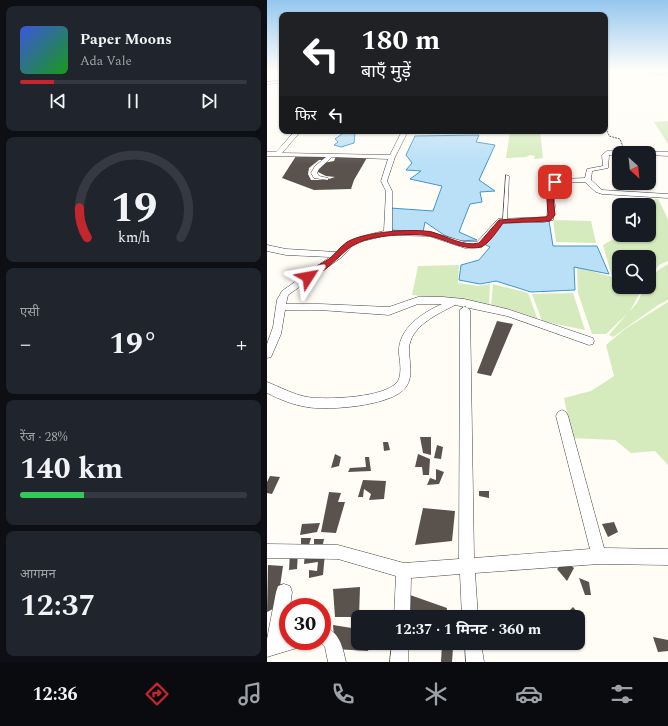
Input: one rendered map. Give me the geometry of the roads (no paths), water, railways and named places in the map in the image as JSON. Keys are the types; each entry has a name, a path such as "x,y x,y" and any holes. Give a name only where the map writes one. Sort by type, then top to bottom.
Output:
{"street":[{"path":"278,154 295,134"},
{"path":"387,233 389,232 389,191 384,180 392,157 404,134"},
{"path":"267,154 392,157"},
{"path":"587,180 589,178 589,170 606,166 606,154 612,154"},
{"path":"656,154 668,154"},
{"path":"326,178 316,177 314,173 316,167 328,159 331,155"},
{"path":"267,354 278,329 282,307 281,297 285,292 339,255 353,242 387,233 430,234 458,243 475,246 482,244 500,222 505,220 548,219 551,215 549,184 558,181 587,180 598,191 602,192 668,196"},
{"path":"267,248 286,252 339,255"},
{"path":"282,307 320,307 389,311 396,310 413,302 423,300 461,306"},
{"path":"267,387 280,394 308,402 354,401 395,391 402,385 405,377 404,348 408,333 436,310 461,306 466,303 517,316 589,341"},
{"path":"461,306 467,565 470,610"},
{"path":"562,416 599,556"},
{"path":"267,551 338,552 404,571 599,556 664,556 668,558"},
{"path":"402,610 404,571"},
{"path":"271,647 284,592"},
{"path":"331,642 337,662"},
{"path":"399,662 400,650"},
{"path":"474,650 475,662"}],"lane":[{"path":"505,220 507,176"}],"water":[{"path":"342,134 355,134 354,143 341,147 334,145 338,142 335,139"},
{"path":"479,135 476,142 495,145 479,180 495,191 480,192 482,202 470,204 459,232 477,240 459,241 444,235 425,222 423,232 391,230 390,208 433,211 442,186 410,179 421,171 406,170 412,163 406,155 415,136"},
{"path":"502,221 549,221 553,246 597,246 609,274 574,267 575,290 531,292 496,281 480,284 459,280 461,265 479,260 490,247 484,244"}]}
